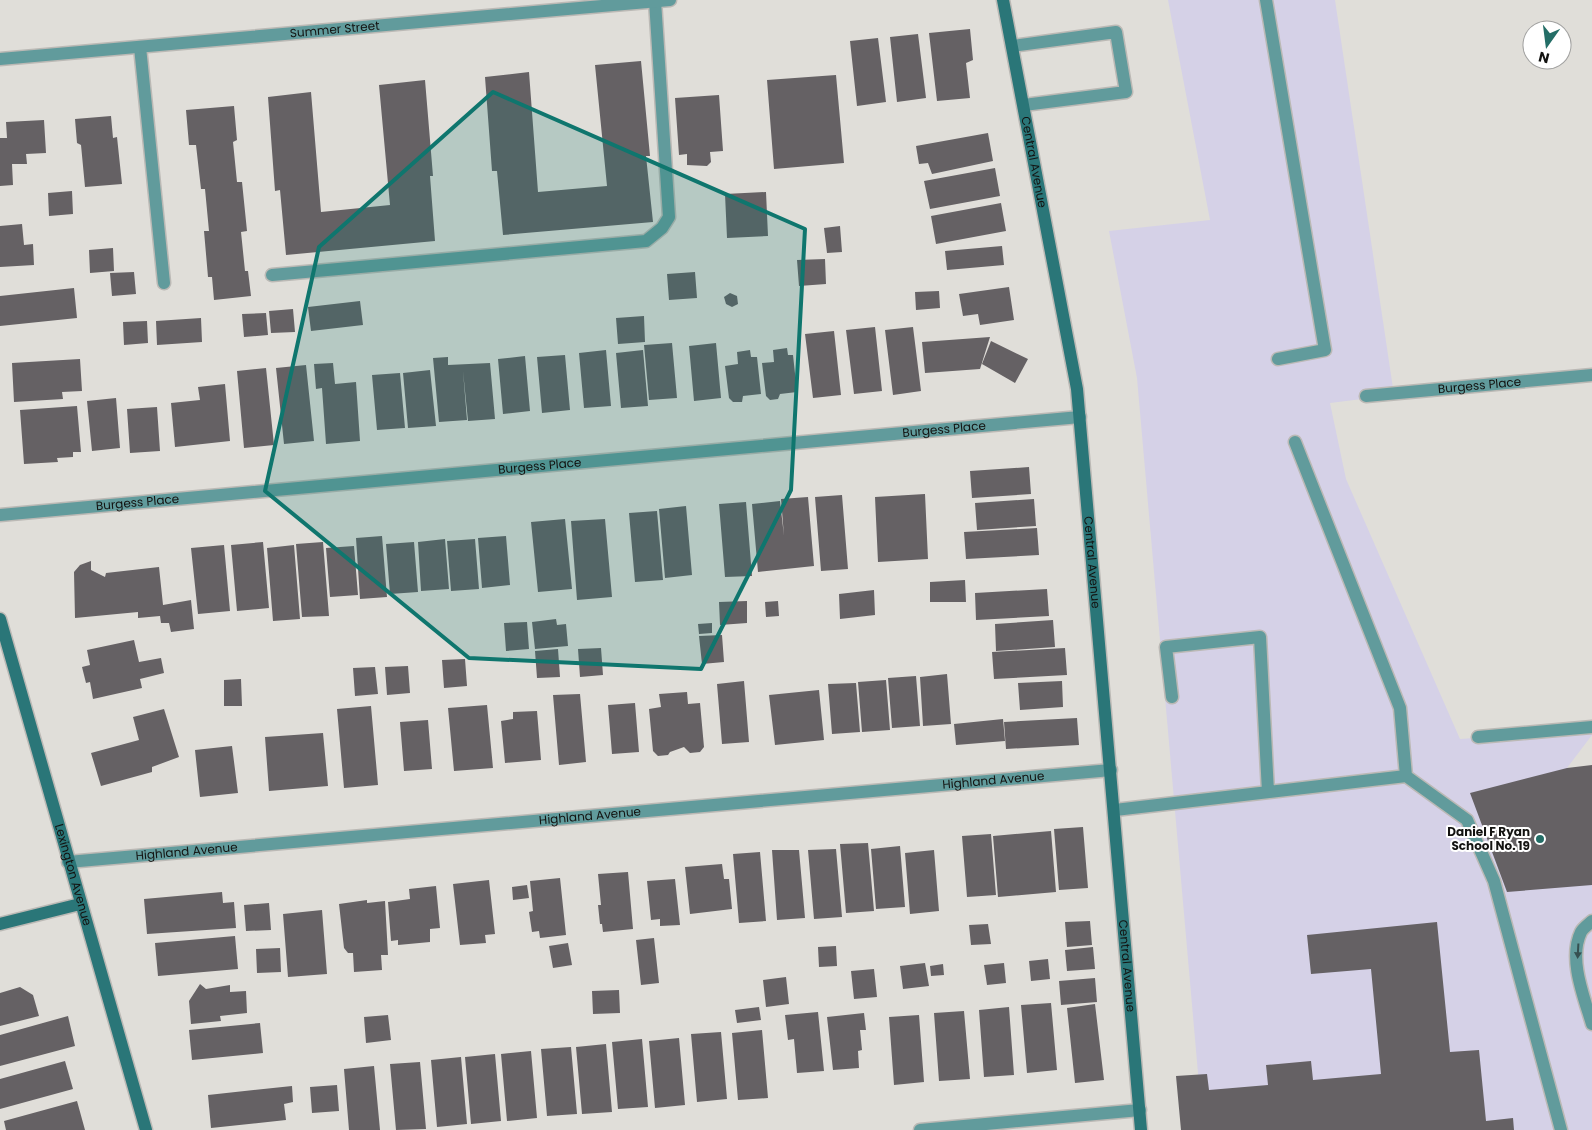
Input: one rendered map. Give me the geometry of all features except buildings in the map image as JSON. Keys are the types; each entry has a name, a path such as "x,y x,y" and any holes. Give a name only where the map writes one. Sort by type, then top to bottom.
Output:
{"main road":[{"name":"Central Avenue","path":"1003,0 1068,335 1080,416 1141,1130"},
{"name":"Lexington Avenue","path":"0,619 146,1130"},
{"path":"0,924 80,904"}],"street":[{"name":"Summer Street","path":"0,59 670,0"},
{"path":"1266,0 1325,350 1278,359"},
{"path":"272,275 646,241 662,228 669,217 654,1"},
{"path":"1012,46 1116,32 1126,92 1024,105"},
{"path":"140,47 164,283"},
{"name":"Burgess Place","path":"1366,396 1592,375"},
{"name":"Burgess Place","path":"0,515 1080,416"},
{"path":"1295,442 1400,708 1406,776"},
{"path":"1172,697 1166,647 1260,637 1268,792"},
{"path":"1478,737 1592,727"},
{"name":"Highland Avenue","path":"68,862 1111,770"},
{"path":"1115,810 1406,776 1467,820 1494,881 1560,1130"},
{"path":"1592,921 1581,931 1576,951 1581,986 1592,1024"},
{"path":"920,1130 1140,1110"}],"highlighted area":[{"path":"493,92 805,229 791,490 701,669 469,658 265,491 319,247"}],"shaded area":[{"path":"1168,0 1335,0 1394,395 1330,403 1346,479 1460,739 1592,730 1592,735 1567,768 1592,837 1592,1130 1203,1130 1137,378 1109,231 1210,220"}],"place":[{"name":"Daniel F Ryan School No. 19","path":"1540,839"}]}
